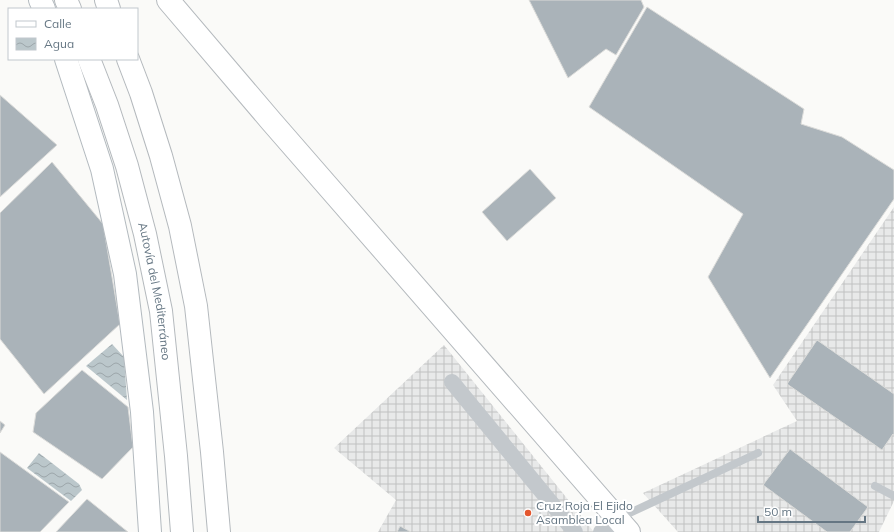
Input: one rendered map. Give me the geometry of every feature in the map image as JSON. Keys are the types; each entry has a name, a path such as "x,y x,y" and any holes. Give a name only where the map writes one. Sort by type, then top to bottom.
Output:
{"main road":[{"path":"168,0 616,528"},
{"path":"66,60 102,169 125,274 142,412 150,532"},
{"name":"Autovía del Mediterráneo","path":"89,60 107,105 127,166 145,234 161,311 176,456 182,532"},
{"path":"128,60 141,92 161,156 180,226 196,306 212,452 218,532"}],"street":[{"path":"452,382 575,532"}],"lane":[{"path":"616,528 758,454"},
{"path":"875,486 894,496"}],"shaded area":[{"path":"894,207 894,501 879,532 678,532 643,493 797,421 773,385"},
{"path":"444,345 594,532 378,532 396,500 334,448"}],"water":[{"path":"112,344 124,357 127,400 86,366"},
{"path":"39,453 79,484 82,490 71,501 27,468"}],"building":[{"path":"529,0 641,0 644,7 616,55 606,49 568,78"},
{"path":"647,7 804,109 801,124 842,137 894,170 894,199 770,378 708,277 743,214 589,107"},
{"path":"0,95 57,145 0,197"},
{"path":"52,162 103,224 120,324 44,394 0,339 0,213"},
{"path":"530,169 556,198 507,241 482,212"},
{"path":"817,340 894,394 894,435 893,434 882,450 787,384"},
{"path":"82,370 128,407 133,447 102,479 33,432 36,413"},
{"path":"0,421 5,425 0,433"},
{"path":"790,449 868,507 850,532 827,532 763,485"},
{"path":"0,452 69,502 40,532 0,532"},
{"path":"87,499 128,532 56,532"},
{"path":"400,526 411,532 397,532"}],"place":[{"name":"Cruz Roja El Ejido Asamblea Local","path":"528,513"}]}
